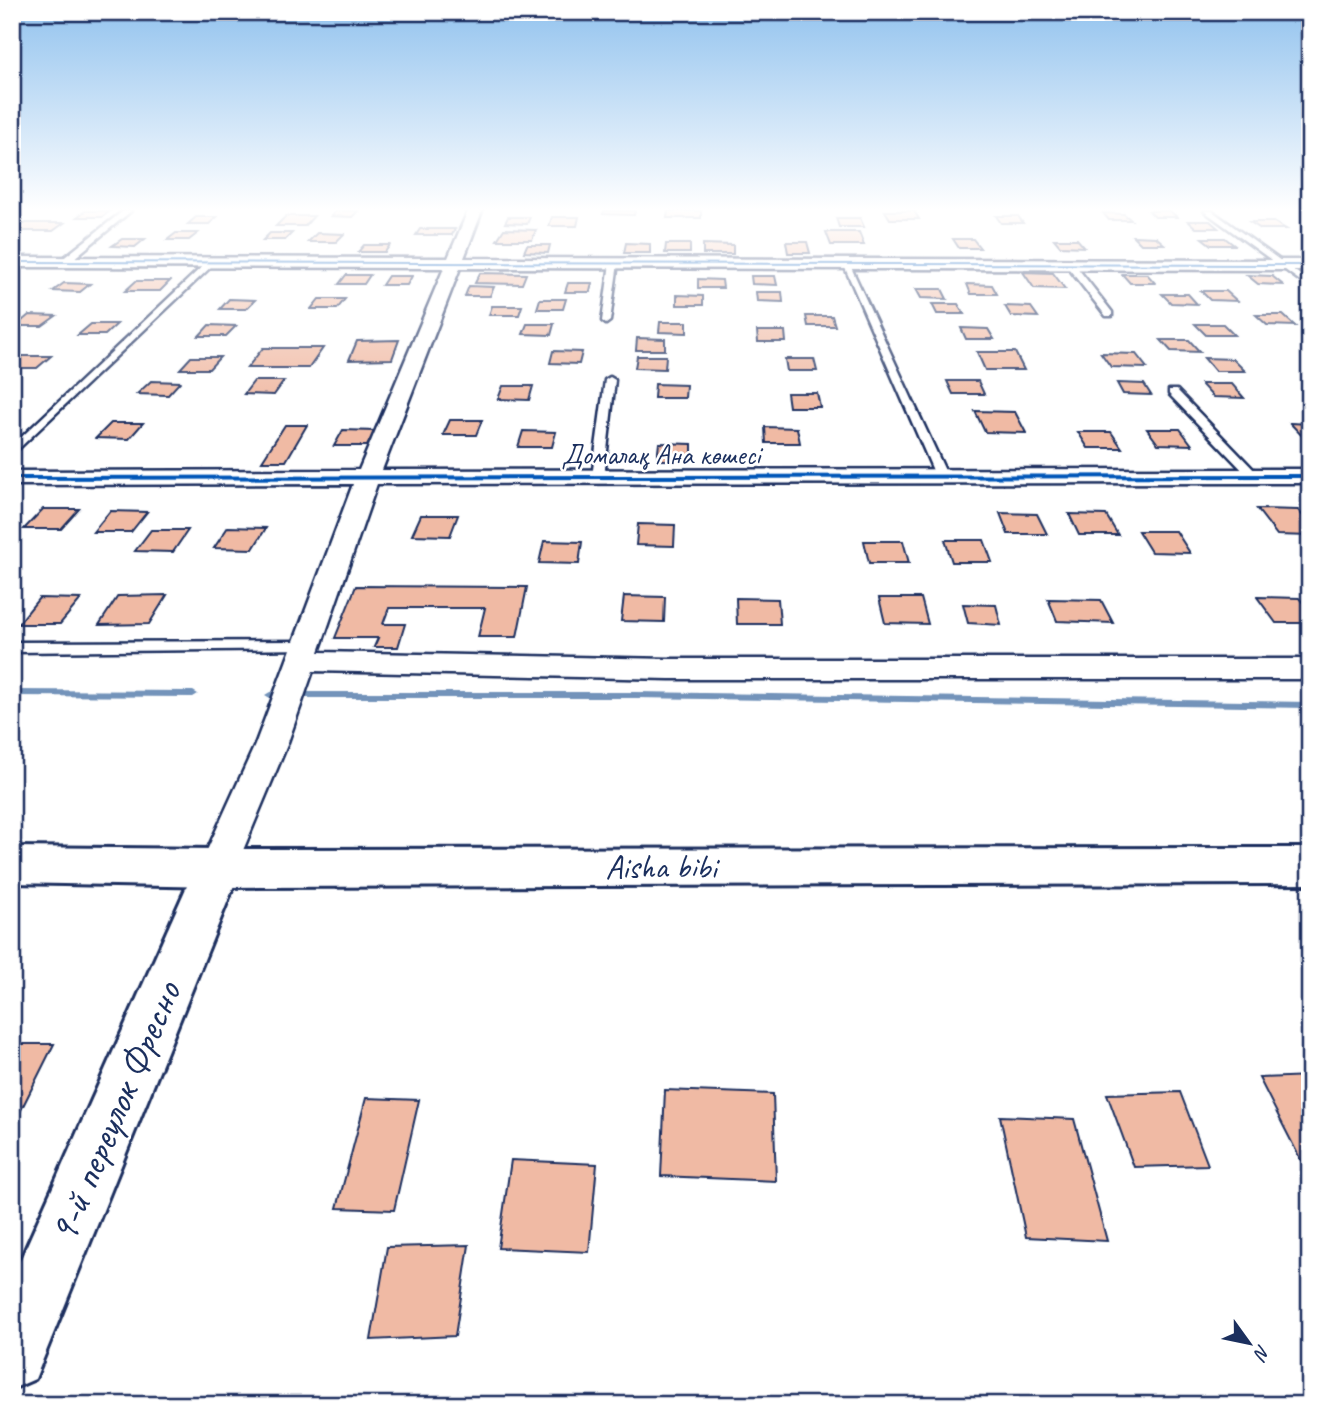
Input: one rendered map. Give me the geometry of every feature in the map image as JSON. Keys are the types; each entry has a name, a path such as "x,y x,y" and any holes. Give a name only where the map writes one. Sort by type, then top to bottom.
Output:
{"main road":[{"name":"Aisha bibi","path":"12,865 218,868 1310,866"},
{"name":"9-й переулок Фресно","path":"12,1356 218,868"}],"street":[{"path":"218,868 271,745 367,479 448,277"},
{"name":"Домалақ Ана көшесі","path":"12,478 1310,476"},
{"path":"302,661 669,669 1310,669"}],"lane":[{"path":"12,452 196,277"},
{"path":"606,321 612,277"},
{"path":"851,277 941,475"},
{"path":"1080,277 1110,314"},
{"path":"598,477 610,380"},
{"path":"1173,392 1254,476"},
{"path":"12,647 302,661"}],"building":[{"path":"344,277 369,277 364,284 339,284"},
{"path":"387,277 411,277 407,285 382,285"},
{"path":"478,277 525,277 522,284 475,283"},
{"path":"751,277 775,277 777,285 752,284"},
{"path":"1027,277 1056,277 1065,289 1034,288"},
{"path":"1125,277 1150,277 1155,283 1130,283"},
{"path":"1250,277 1273,277 1283,285 1258,284"},
{"path":"698,279 722,280 723,288 698,288"},
{"path":"136,281 170,281 160,291 125,291"},
{"path":"64,283 90,284 80,292 53,291"},
{"path":"568,283 592,283 590,292 565,292"},
{"path":"967,284 992,285 997,294 971,294"},
{"path":"469,286 494,287 490,296 465,296"},
{"path":"916,289 942,289 947,299 921,298"},
{"path":"1201,291 1226,291 1237,301 1210,300"},
{"path":"756,292 782,292 783,302 757,301"},
{"path":"1162,294 1188,294 1197,304 1171,303"},
{"path":"677,295 703,296 703,305 677,305"},
{"path":"229,299 255,300 246,309 220,309"},
{"path":"319,299 345,299 337,309 311,309"},
{"path":"540,299 566,299 563,309 537,309"},
{"path":"932,304 958,304 964,314 937,314"},
{"path":"492,306 522,306 519,315 489,315"},
{"path":"1005,306 1031,307 1038,317 1011,316"},
{"path":"29,315 56,316 42,326 16,326"},
{"path":"1256,315 1283,315 1295,326 1267,325"},
{"path":"806,316 832,316 835,326 808,326"},
{"path":"660,322 687,322 687,333 659,332"},
{"path":"91,324 117,324 105,335 78,335"},
{"path":"527,324 554,324 551,335 523,334"},
{"path":"1195,324 1223,324 1234,335 1206,335"},
{"path":"209,325 236,326 226,336 199,336"},
{"path":"961,328 988,329 994,339 966,339"},
{"path":"757,331 785,331 786,342 758,342"},
{"path":"637,338 665,339 665,350 636,350"},
{"path":"399,340 392,359 349,360 357,341"},
{"path":"1161,340 1189,340 1200,352 1171,351"},
{"path":"263,348 323,348 309,368 247,368"},
{"path":"553,351 582,352 579,364 550,363"},
{"path":"977,352 1015,352 1024,370 985,370"},
{"path":"1101,353 1136,354 1147,368 1111,367"},
{"path":"23,356 51,356 37,368 12,368"},
{"path":"637,356 666,356 665,369 635,368"},
{"path":"191,357 220,357 209,369 180,369"},
{"path":"1204,358 1233,359 1245,371 1215,371"},
{"path":"785,359 814,359 817,371 787,371"},
{"path":"151,381 180,382 168,395 137,394"},
{"path":"254,381 284,381 274,395 244,394"},
{"path":"947,381 978,381 984,394 953,394"},
{"path":"1117,383 1144,384 1151,395 1123,394"},
{"path":"655,384 686,385 685,398 654,398"},
{"path":"1201,384 1232,384 1244,398 1213,397"},
{"path":"503,386 533,386 529,400 498,399"},
{"path":"787,393 817,393 820,407 789,407"},
{"path":"975,411 1015,412 1026,433 985,432"},
{"path":"450,420 482,420 476,435 443,435"},
{"path":"111,423 143,423 129,439 96,438"},
{"path":"1290,423 1310,424 1310,439 1305,439"},
{"path":"285,425 307,425 286,461 262,461"},
{"path":"765,427 797,428 800,443 766,443"},
{"path":"1147,429 1180,429 1192,445 1158,444"},
{"path":"343,430 375,431 367,446 334,446"},
{"path":"523,431 556,432 552,447 518,447"},
{"path":"1078,432 1111,432 1122,448 1088,448"},
{"path":"659,443 692,444 692,460 657,460"},
{"path":"43,509 79,509 61,529 24,529"},
{"path":"1257,509 1298,510 1310,524 1310,536 1277,535"},
{"path":"110,511 147,512 131,532 93,532"},
{"path":"1000,513 1037,514 1047,534 1008,534"},
{"path":"1069,514 1106,515 1118,535 1079,535"},
{"path":"421,515 458,515 450,536 412,535"},
{"path":"638,524 675,525 674,546 636,545"},
{"path":"228,527 266,528 253,549 214,548"},
{"path":"151,530 188,530 173,552 135,551"},
{"path":"1138,531 1176,531 1190,553 1151,552"},
{"path":"945,540 984,540 992,562 952,562"},
{"path":"544,541 582,542 579,564 539,563"},
{"path":"864,541 903,541 909,563 869,563"},
{"path":"356,586 527,587 517,637 478,637 485,608 389,608 383,624 405,624 398,647 374,647 378,638 335,638"},
{"path":"167,595 149,624 99,625 118,596"},
{"path":"624,596 665,597 664,622 621,621"},
{"path":"1257,597 1299,598 1310,611 1310,623 1276,623"},
{"path":"39,598 81,599 60,624 18,624"},
{"path":"736,598 778,599 780,624 737,624"},
{"path":"879,598 921,598 928,624 885,623"},
{"path":"1048,599 1101,600 1113,623 1057,621"},
{"path":"963,604 996,605 1001,625 968,623"},
{"path":"12,1044 54,1044 12,1128"},
{"path":"1310,1076 1310,1174 1308,1174 1259,1078"},
{"path":"665,1090 773,1094 776,1181 661,1176"},
{"path":"1180,1092 1208,1165 1134,1167 1107,1094"},
{"path":"366,1098 419,1100 394,1210 337,1208"},
{"path":"1000,1116 1074,1119 1107,1241 1026,1237"},
{"path":"511,1160 597,1164 589,1252 498,1248"},
{"path":"469,1245 455,1336 371,1340 387,1247"}],"waterway":[{"path":"12,693 193,694"},
{"path":"270,695 635,695 1310,705"}],"cycle path":[{"path":"12,478 1310,476"}]}
